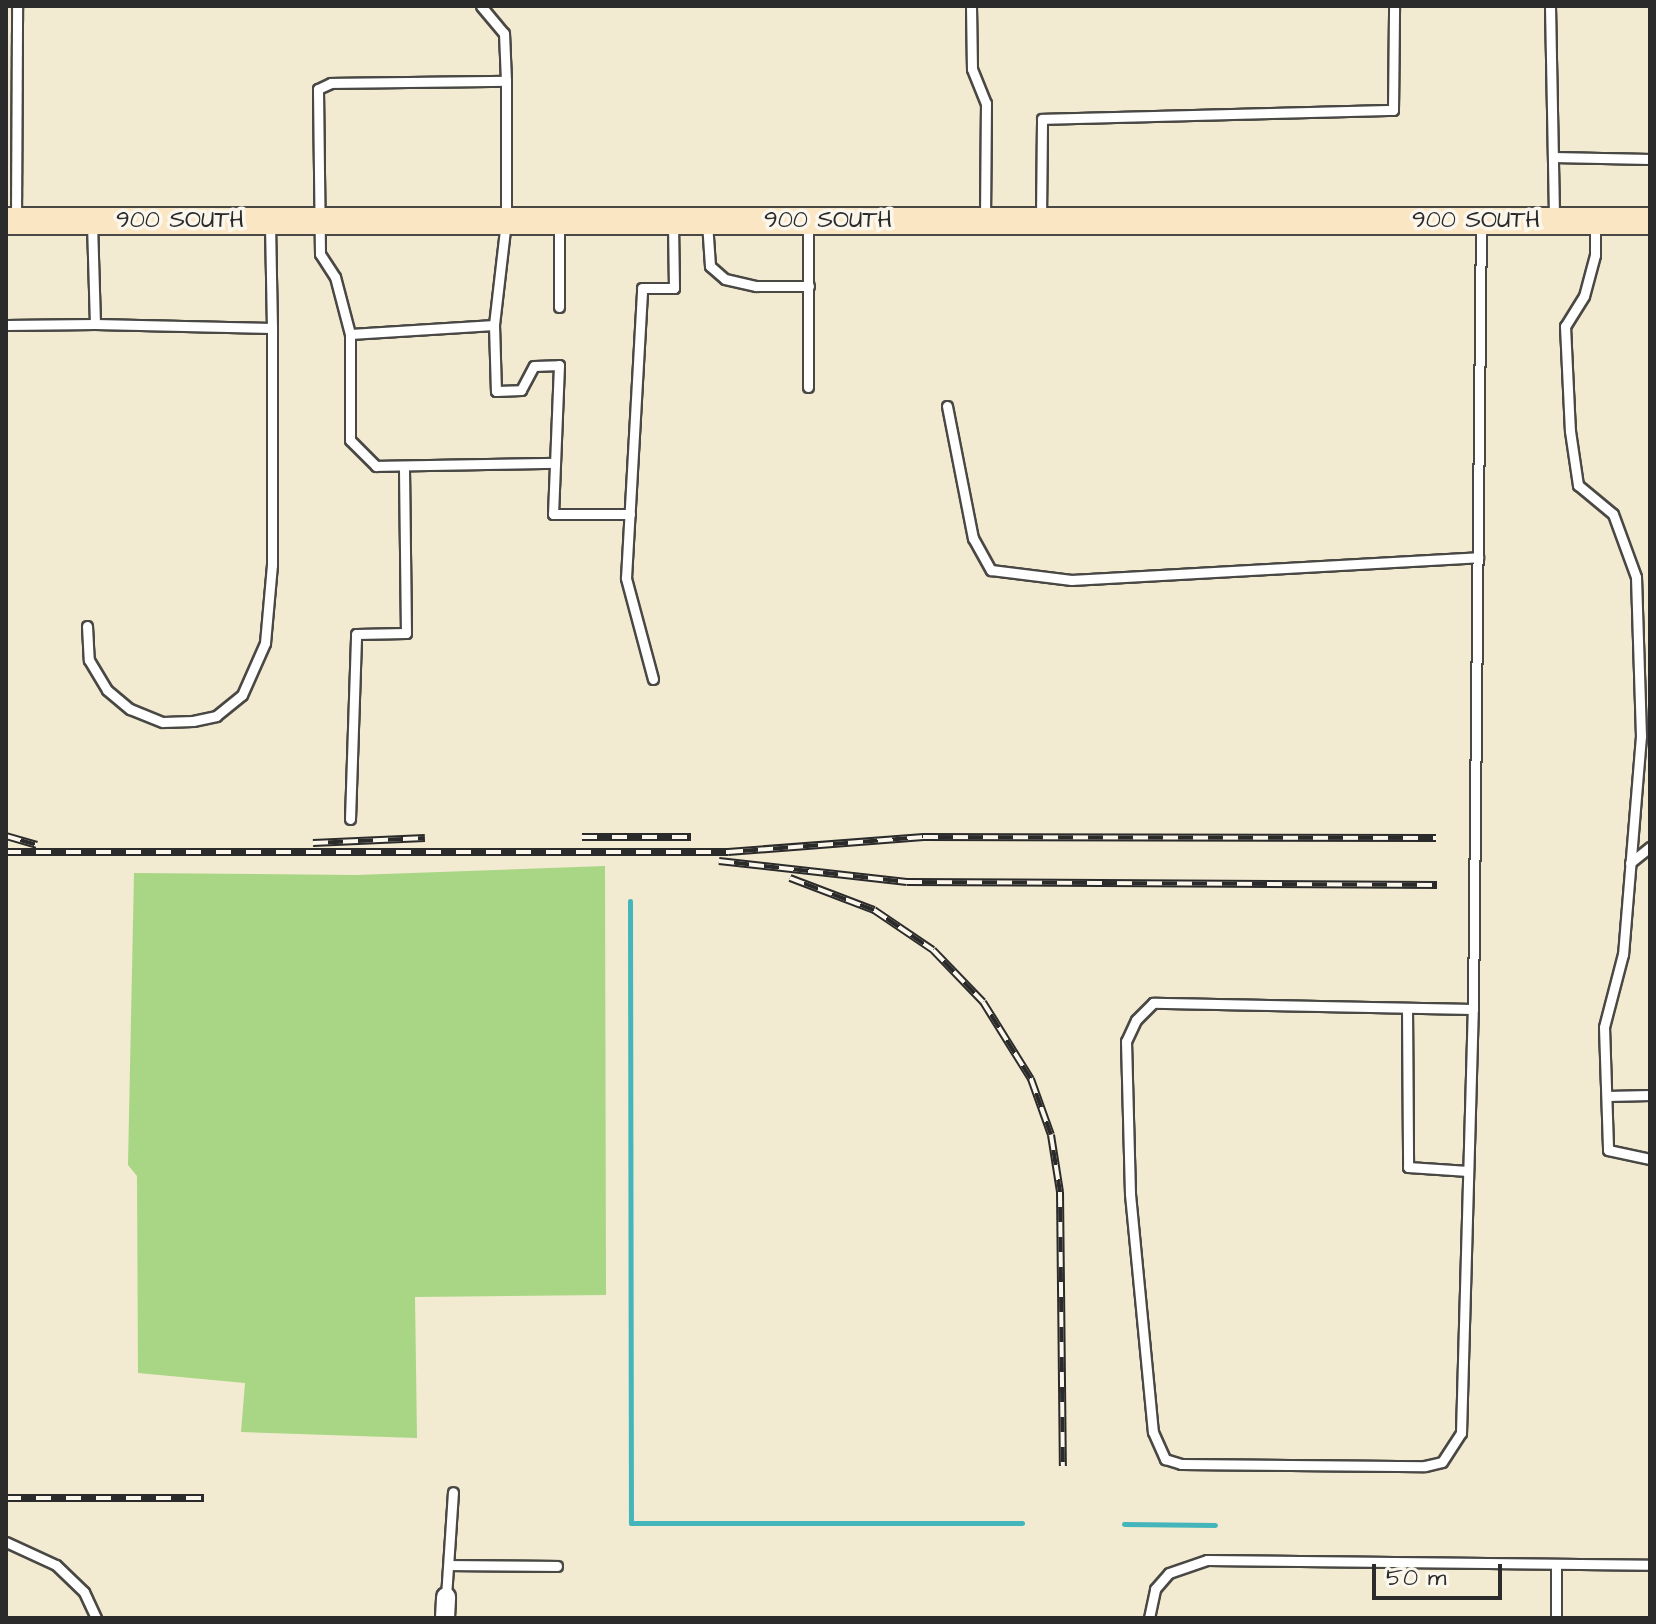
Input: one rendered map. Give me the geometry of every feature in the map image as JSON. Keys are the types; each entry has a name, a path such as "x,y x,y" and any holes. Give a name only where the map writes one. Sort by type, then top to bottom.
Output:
{"street":[{"name":"900 SOUTH","path":"11,221 1650,221"},
{"path":"445,1618 446,1597"}],"lane":[{"path":"11,221 17,6"},
{"path":"481,6 504,33 506,81 506,221 494,325 496,391 521,390 534,366 559,365 553,514 630,514"},
{"path":"971,6 972,69 986,103 985,221"},
{"path":"1041,221 1042,119 1393,110 1394,6"},
{"path":"1550,6 1554,221"},
{"path":"506,81 322,84 315,96 320,254 335,277 350,334 350,440 376,466 554,463"},
{"path":"1553,157 1650,159"},
{"path":"92,221 95,324"},
{"path":"87,626 89,660 107,690 130,709 163,722 193,721 216,716 242,695 265,643 272,565 270,221"},
{"path":"559,221 559,307"},
{"path":"653,679 626,578 642,288 674,288 673,221"},
{"path":"707,221 710,266 725,279 756,286 809,286"},
{"path":"808,221 808,387"},
{"path":"1473,1009 1153,1003 1136,1020 1126,1041 1130,1194 1153,1432 1165,1459 1181,1464 1442,1462 1461,1433 1473,1009 1481,221"},
{"path":"1595,221 1595,255 1584,296 1565,326 1570,431 1578,485 1613,514 1636,577 1641,736 1623,954 1604,1027 1608,1150 1650,1159"},
{"path":"6,325 272,328"},
{"path":"350,334 494,325"},
{"path":"947,406 973,538 991,570 1071,580 1478,557"},
{"path":"350,819 356,634 406,633 404,466"},
{"path":"1630,863 1650,847"},
{"path":"1407,1008 1408,1167 1468,1171"},
{"path":"1607,1096 1650,1095"},
{"path":"446,1597 453,1492"},
{"path":"6,1542 56,1565 84,1592 96,1618"},
{"path":"1149,1618 1155,1589 1169,1573 1207,1560 1650,1565"},
{"path":"449,1565 557,1566"},
{"path":"1556,1566 1556,1618"}],"green space":[{"path":"605,866 606,1295 415,1297 417,1438 241,1432 245,1383 138,1373 137,1176 128,1165 134,873 356,875"}],"waterway":[{"path":"630,901 631,1523 1022,1523"},
{"path":"1124,1524 1215,1525"}],"railway":[{"path":"6,836 37,845"},
{"path":"582,837 691,837"},
{"path":"6,852 728,852 923,837 1436,838"},
{"path":"313,843 425,838"},
{"path":"719,861 907,882 1437,885"},
{"path":"790,878 874,910 933,950 983,1002 1031,1079 1051,1135 1060,1192 1063,1466"},
{"path":"6,1498 204,1498"}]}
